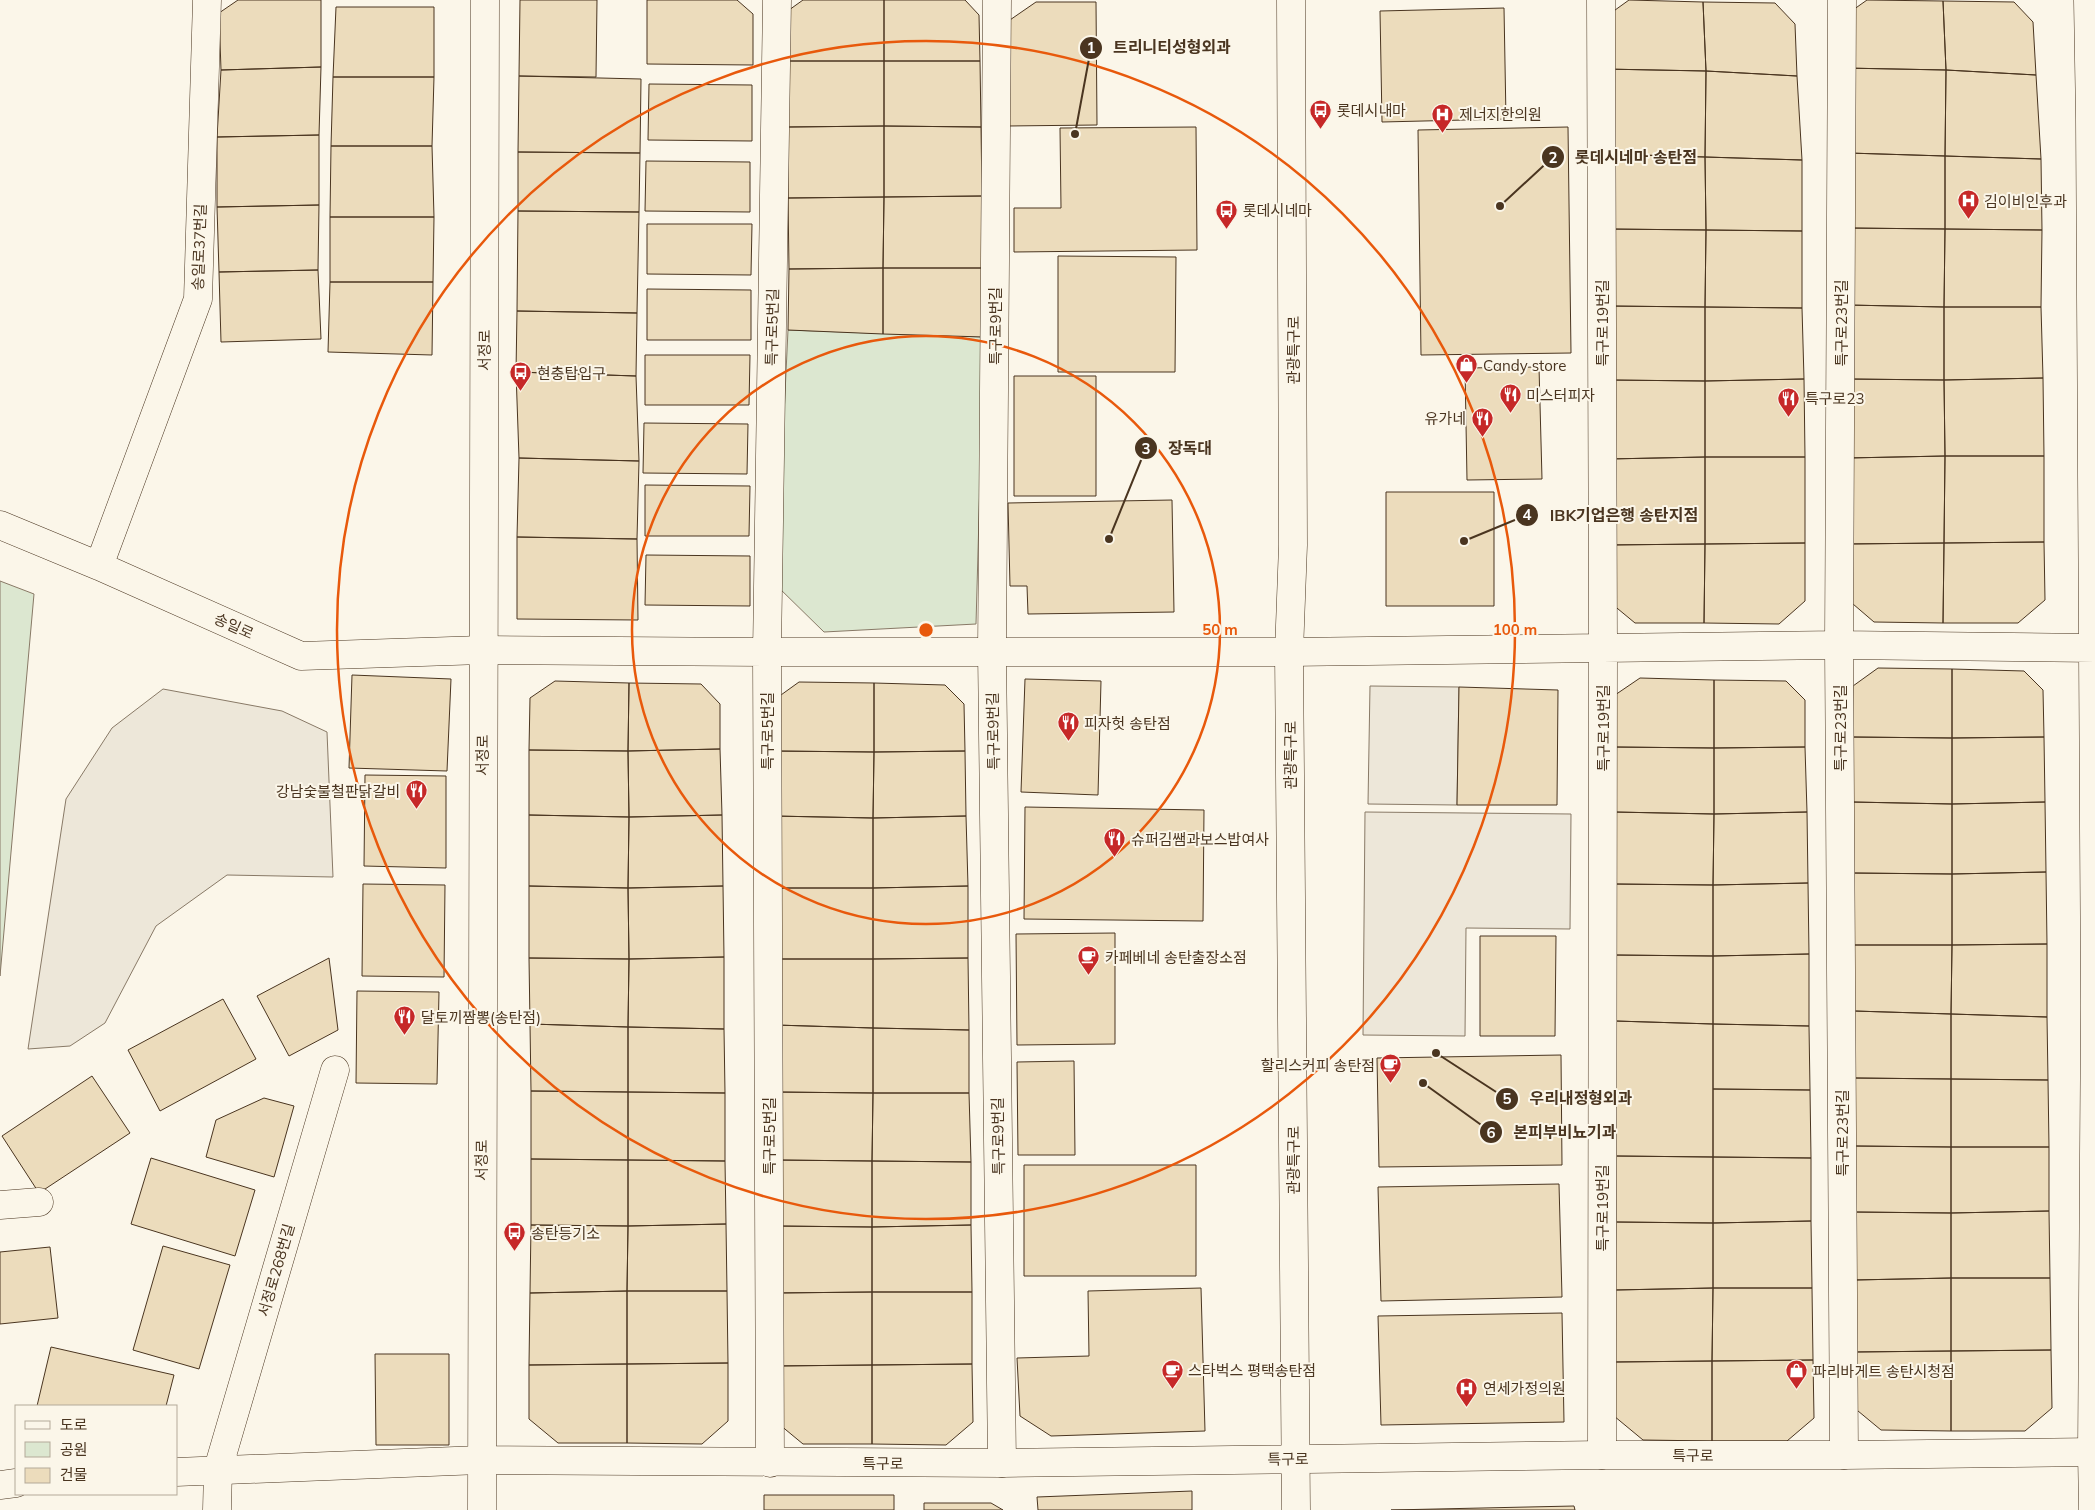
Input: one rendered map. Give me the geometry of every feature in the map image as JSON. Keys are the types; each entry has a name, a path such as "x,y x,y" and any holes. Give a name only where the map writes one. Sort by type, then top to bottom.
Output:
{"street":[{"name":"송일로37번길","path":"99,566 198,299 207,0"},
{"name":"서정로","path":"482,1510 480,1460 485,0"},
{"name":"특구로5번길","path":"770,1463 767,652 777,0"},
{"name":"특구로9번길","path":"997,0 992,652 1002,1463"},
{"name":"관광특구로","path":"1291,0 1293,546 1289,652 1296,1510"},
{"name":"특구로19번길","path":"1601,0 1603,648 1602,1455"},
{"name":"특구로23번길","path":"1842,0 1839,645 1844,1456"},
{"path":"2088,0 2094,648 2093,1510"},
{"name":"송일로","path":"0,525 99,566 301,656 482,650 1289,652 1839,645 2094,648"},
{"name":"서정로268번길","path":"216,1510 218,1469 335,1070"},
{"path":"0,1206 39,1202"},
{"name":"특구로","path":"480,1460 1002,1463 1602,1455 1844,1456 2093,1452"},
{"path":"178,1472 480,1460"},
{"path":"0,1485 15,1483"}],"green space":[{"path":"788,330 984,337 976,624 824,632 776,585"},
{"path":"0,581 34,594 0,976"}],"shaded area":[{"path":"1370,686 1459,687 1457,805 1368,804"},
{"path":"163,689 282,711 327,732 333,877 227,875 156,926 105,1023 70,1046 28,1049 66,799 112,728"},
{"path":"1365,812 1571,814 1570,929 1466,928 1465,1036 1363,1035"}],"building":[{"path":"238,0 321,0 321,67 221,70 219,13"},
{"path":"520,0 597,0 596,77 519,76"},
{"path":"647,0 737,0 753,14 753,65 647,64"},
{"path":"803,0 884,0 884,61 788,61 789,10"},
{"path":"884,0 965,0 979,15 980,61 884,61"},
{"path":"1629,0 1703,2 1706,71 1603,69 1604,18"},
{"path":"1867,0 1943,1 1946,70 1843,68 1843,17"},
{"path":"1943,1 2014,2 2033,22 2036,75 1946,70"},
{"path":"1036,2 1096,2 1097,125 1008,126 1007,22"},
{"path":"1703,2 1775,3 1795,24 1797,76 1706,71"},
{"path":"336,7 434,7 434,77 333,77"},
{"path":"1504,8 1506,119 1382,122 1380,11"},
{"path":"788,61 884,61 884,126 788,127"},
{"path":"884,61 980,61 981,127 884,126"},
{"path":"321,67 319,135 217,137 221,70"},
{"path":"1843,68 1946,70 1945,156 1848,153"},
{"path":"1603,69 1706,71 1705,157 1608,154"},
{"path":"1946,70 2036,75 2041,159 1945,156"},
{"path":"1706,71 1797,76 1802,160 1705,157"},
{"path":"519,76 641,79 640,153 518,152"},
{"path":"333,77 434,77 432,146 331,146"},
{"path":"649,84 752,85 752,141 648,140"},
{"path":"884,126 981,127 982,196 884,197"},
{"path":"884,126 884,197 788,198 788,127"},
{"path":"1196,127 1197,250 1014,252 1014,208 1061,208 1060,128"},
{"path":"1568,127 1571,353 1421,355 1418,130"},
{"path":"319,135 319,205 217,207 217,137"},
{"path":"331,146 432,146 434,217 330,217"},
{"path":"518,152 640,153 639,212 518,211"},
{"path":"1848,153 1945,156 1945,229 1848,228"},
{"path":"1608,154 1705,157 1706,230 1608,229"},
{"path":"1945,156 2041,159 2042,230 1945,229"},
{"path":"1705,157 1802,160 1802,231 1706,230"},
{"path":"646,161 750,162 750,212 645,211"},
{"path":"982,196 983,268 883,268 884,197"},
{"path":"884,197 883,268 789,269 788,198"},
{"path":"319,205 318,270 219,272 217,207"},
{"path":"518,211 639,212 637,313 517,311"},
{"path":"330,217 434,217 433,282 330,282"},
{"path":"647,224 752,224 751,275 647,274"},
{"path":"1848,228 1945,229 1944,307 1847,305"},
{"path":"1608,229 1706,230 1705,307 1608,306"},
{"path":"1945,229 2042,230 2041,307 1944,307"},
{"path":"1706,230 1802,231 1802,308 1705,307"},
{"path":"1058,256 1176,257 1175,372 1058,372"},
{"path":"883,268 983,268 984,337 883,334"},
{"path":"883,268 883,334 788,330 789,269"},
{"path":"318,270 321,339 221,342 219,272"},
{"path":"330,282 433,282 432,355 328,352"},
{"path":"647,289 751,290 751,340 647,340"},
{"path":"1847,305 1944,307 1944,380 1848,379"},
{"path":"1608,306 1705,307 1705,381 1609,380"},
{"path":"1705,307 1802,308 1804,379 1705,381"},
{"path":"1944,307 2041,307 2043,378 1944,380"},
{"path":"517,311 637,313 636,376 516,372"},
{"path":"645,355 750,355 749,405 645,405"},
{"path":"1539,367 1542,479 1467,480 1465,368"},
{"path":"516,372 636,376 639,461 519,458"},
{"path":"1014,376 1096,376 1096,496 1014,496"},
{"path":"2043,378 2044,456 1945,456 1944,380"},
{"path":"1804,379 1805,457 1705,457 1705,381"},
{"path":"1848,379 1944,380 1945,456 1847,458"},
{"path":"1609,380 1705,381 1705,457 1608,459"},
{"path":"644,423 748,424 747,474 643,473"},
{"path":"1945,456 1944,543 1846,544 1847,458"},
{"path":"1945,456 2044,456 2044,542 1944,543"},
{"path":"1705,457 1805,457 1805,543 1705,544"},
{"path":"1705,457 1705,544 1607,545 1608,459"},
{"path":"519,458 639,461 637,539 517,537"},
{"path":"645,485 750,486 749,536 645,536"},
{"path":"1386,492 1494,492 1494,606 1386,606"},
{"path":"1172,500 1174,612 1028,614 1027,586 1010,586 1008,503"},
{"path":"517,537 637,539 638,620 517,619"},
{"path":"2044,542 2045,600 2018,623 1943,623 1944,543"},
{"path":"1805,543 1805,601 1779,624 1704,623 1705,544"},
{"path":"1944,543 1943,623 1874,622 1846,598 1846,544"},
{"path":"1705,544 1704,623 1635,623 1606,599 1607,545"},
{"path":"646,555 750,556 750,606 645,605"},
{"path":"1878,668 1952,669 1952,738 1852,737 1853,686"},
{"path":"1952,669 2024,671 2043,690 2044,737 1952,738"},
{"path":"352,675 451,679 447,771 349,768"},
{"path":"1640,678 1714,680 1714,748 1614,747 1615,695"},
{"path":"1025,679 1101,681 1098,795 1021,792"},
{"path":"1714,680 1786,681 1805,700 1805,747 1714,748"},
{"path":"555,681 629,683 628,751 529,750 530,698"},
{"path":"799,682 874,683 874,752 774,751 774,700"},
{"path":"629,683 701,684 720,704 720,749 628,751"},
{"path":"874,683 945,685 964,704 965,751 874,752"},
{"path":"1459,687 1558,690 1557,805 1457,805"},
{"path":"1852,737 1952,738 1952,804 1852,802"},
{"path":"2044,737 2045,802 1952,804 1952,738"},
{"path":"1614,747 1714,748 1714,814 1614,812"},
{"path":"1805,747 1807,812 1714,814 1714,748"},
{"path":"720,749 722,815 629,817 628,751"},
{"path":"529,750 628,751 629,817 529,815"},
{"path":"774,751 874,752 873,818 773,816"},
{"path":"965,751 966,816 873,818 874,752"},
{"path":"365,775 446,776 446,868 364,866"},
{"path":"1852,802 1952,804 1952,874 1852,873"},
{"path":"2045,802 2046,872 1952,874 1952,804"},
{"path":"1025,807 1204,810 1203,921 1024,919"},
{"path":"1614,812 1714,814 1713,885 1614,884"},
{"path":"1807,812 1808,883 1713,885 1714,814"},
{"path":"529,815 629,817 628,888 529,886"},
{"path":"722,815 723,886 628,888 629,817"},
{"path":"773,816 873,818 873,888 773,888"},
{"path":"966,816 968,886 873,888 873,818"},
{"path":"2046,872 2047,944 1952,945 1952,874"},
{"path":"1852,873 1952,874 1952,945 1853,945"},
{"path":"1808,883 1809,954 1713,956 1713,885"},
{"path":"363,884 445,885 444,977 362,976"},
{"path":"1614,884 1713,885 1713,956 1614,955"},
{"path":"529,886 628,888 629,959 529,958"},
{"path":"723,886 724,957 629,959 628,888"},
{"path":"968,886 968,958 873,959 873,888"},
{"path":"773,888 873,888 873,959 774,959"},
{"path":"1115,933 1115,1044 1017,1045 1016,934"},
{"path":"1480,936 1556,936 1555,1036 1480,1036"},
{"path":"2047,944 2047,1017 1951,1014 1952,945"},
{"path":"1853,945 1952,945 1951,1014 1854,1011"},
{"path":"1809,954 1809,1026 1713,1024 1713,956"},
{"path":"1614,955 1713,956 1713,1024 1615,1021"},
{"path":"724,957 724,1029 628,1027 629,959"},
{"path":"329,958 338,1030 289,1056 257,996"},
{"path":"529,958 629,959 628,1027 530,1024"},
{"path":"968,958 969,1030 873,1028 873,959"},
{"path":"774,959 873,959 873,1028 775,1025"},
{"path":"357,991 439,992 437,1084 356,1083"},
{"path":"223,999 256,1059 160,1111 128,1050"},
{"path":"1854,1011 1951,1014 1951,1079 1855,1078"},
{"path":"1951,1014 2047,1017 2048,1080 1951,1079"},
{"path":"1615,1021 1713,1024 1713,1157 1616,1156"},
{"path":"530,1024 628,1027 628,1092 531,1091"},
{"path":"1713,1024 1809,1026 1810,1090 1713,1089"},
{"path":"775,1025 873,1028 873,1093 776,1092"},
{"path":"628,1027 724,1029 725,1093 628,1092"},
{"path":"873,1028 969,1030 969,1093 873,1093"},
{"path":"1561,1055 1562,1165 1379,1167 1377,1058"},
{"path":"1074,1061 1075,1155 1018,1155 1017,1062"},
{"path":"92,1076 130,1133 39,1193 2,1136"},
{"path":"1855,1078 1951,1079 1951,1147 1855,1146"},
{"path":"1951,1079 2048,1080 2049,1147 1951,1147"},
{"path":"1713,1089 1810,1090 1811,1158 1713,1157"},
{"path":"531,1091 628,1092 628,1160 531,1159"},
{"path":"628,1092 725,1093 725,1161 628,1160"},
{"path":"776,1092 873,1093 872,1161 776,1160"},
{"path":"873,1093 969,1093 971,1162 872,1161"},
{"path":"264,1098 294,1106 274,1177 206,1157 216,1120"},
{"path":"1855,1146 1951,1147 1951,1213 1854,1212"},
{"path":"1951,1147 2049,1147 2049,1211 1951,1213"},
{"path":"1616,1156 1713,1157 1713,1223 1616,1222"},
{"path":"1713,1157 1811,1158 1811,1221 1713,1223"},
{"path":"151,1158 255,1190 235,1256 131,1224"},
{"path":"531,1159 628,1160 628,1226 531,1225"},
{"path":"628,1160 725,1161 726,1224 628,1226"},
{"path":"776,1160 872,1161 872,1227 776,1226"},
{"path":"872,1161 971,1162 971,1225 872,1227"},
{"path":"1024,1165 1196,1165 1196,1276 1024,1276"},
{"path":"1559,1184 1562,1297 1381,1301 1378,1187"},
{"path":"2049,1211 2050,1278 1951,1278 1951,1213"},
{"path":"1854,1212 1951,1213 1951,1278 1854,1280"},
{"path":"1811,1221 1812,1288 1713,1288 1713,1223"},
{"path":"1616,1222 1713,1223 1713,1288 1615,1290"},
{"path":"726,1224 727,1291 627,1291 628,1226"},
{"path":"531,1225 628,1226 627,1291 530,1293"},
{"path":"971,1225 972,1292 872,1292 872,1227"},
{"path":"776,1226 872,1227 872,1292 775,1293"},
{"path":"163,1246 230,1265 199,1369 133,1350"},
{"path":"50,1247 58,1318 0,1324 0,1252"},
{"path":"1951,1278 2050,1278 2051,1350 1951,1351"},
{"path":"1951,1278 1951,1351 1853,1352 1854,1280"},
{"path":"1201,1288 1205,1431 1051,1436 1020,1416 1017,1358 1089,1356 1088,1291"},
{"path":"1713,1288 1812,1288 1813,1360 1712,1361"},
{"path":"1713,1288 1712,1361 1614,1362 1615,1290"},
{"path":"627,1291 727,1291 728,1363 627,1364"},
{"path":"627,1291 627,1364 529,1365 530,1293"},
{"path":"872,1292 972,1292 972,1364 872,1365"},
{"path":"872,1292 872,1365 774,1366 775,1293"},
{"path":"1562,1313 1564,1422 1381,1425 1378,1316"},
{"path":"51,1347 174,1375 166,1405 37,1405"},
{"path":"2051,1350 2052,1408 2025,1431 1951,1431 1951,1351"},
{"path":"1951,1351 1951,1431 1881,1430 1852,1406 1853,1352"},
{"path":"375,1354 449,1354 449,1445 376,1445"},
{"path":"1813,1360 1814,1418 1787,1441 1712,1441 1712,1361"},
{"path":"1712,1361 1712,1441 1643,1440 1614,1416 1614,1362"},
{"path":"728,1363 728,1421 702,1444 627,1443 627,1364"},
{"path":"627,1364 627,1443 558,1443 529,1419 529,1365"},
{"path":"972,1364 973,1422 946,1445 872,1444 872,1365"},
{"path":"872,1365 872,1444 803,1444 774,1420 774,1366"},
{"path":"1192,1491 1192,1510 1038,1510 1037,1497"},
{"path":"764,1495 894,1495 894,1510 764,1510"},
{"path":"924,1503 991,1503 1003,1510 924,1510"},
{"path":"1574,1506 1575,1510 1391,1510"}],"place":[{"name":"롯데시내마","path":"1321,129"},
{"name":"제너지한의원","path":"1443,133"},
{"name":"트리니티성형외과","path":"1075,134"},
{"name":"롯데시네마 송탄점","path":"1500,206"},
{"name":"김이비인후과","path":"1968,220"},
{"name":"롯데시네마","path":"1227,229"},
{"name":"Candy store","path":"1467,384"},
{"name":"현충탑입구","path":"521,392"},
{"name":"미스터피자","path":"1510,414"},
{"name":"특구로23","path":"1789,417"},
{"name":"유가네","path":"1482,437"},
{"name":"장독대","path":"1109,539"},
{"name":"IBK기업은행 송탄지점","path":"1464,541"},
{"name":"피자헛 송탄점","path":"1068,742"},
{"name":"강남숯불철판닭갈비","path":"416,810"},
{"name":"슈퍼김쌤과보스밥여사","path":"1115,858"},
{"name":"카페베네 송탄출장소점","path":"1089,976"},
{"name":"달토끼짬뽕(송탄점)","path":"405,1036"},
{"name":"우리내정형외과","path":"1436,1053"},
{"name":"본피부비뇨기과","path":"1423,1083"},
{"name":"할리스커피 송탄점","path":"1391,1084"},
{"name":"송탄등기소","path":"515,1252"},
{"name":"스타벅스 평택송탄점","path":"1172,1389"},
{"name":"파리바게트 송탄시청점","path":"1797,1390"},
{"name":"연세가정의원","path":"1467,1407"}]}
